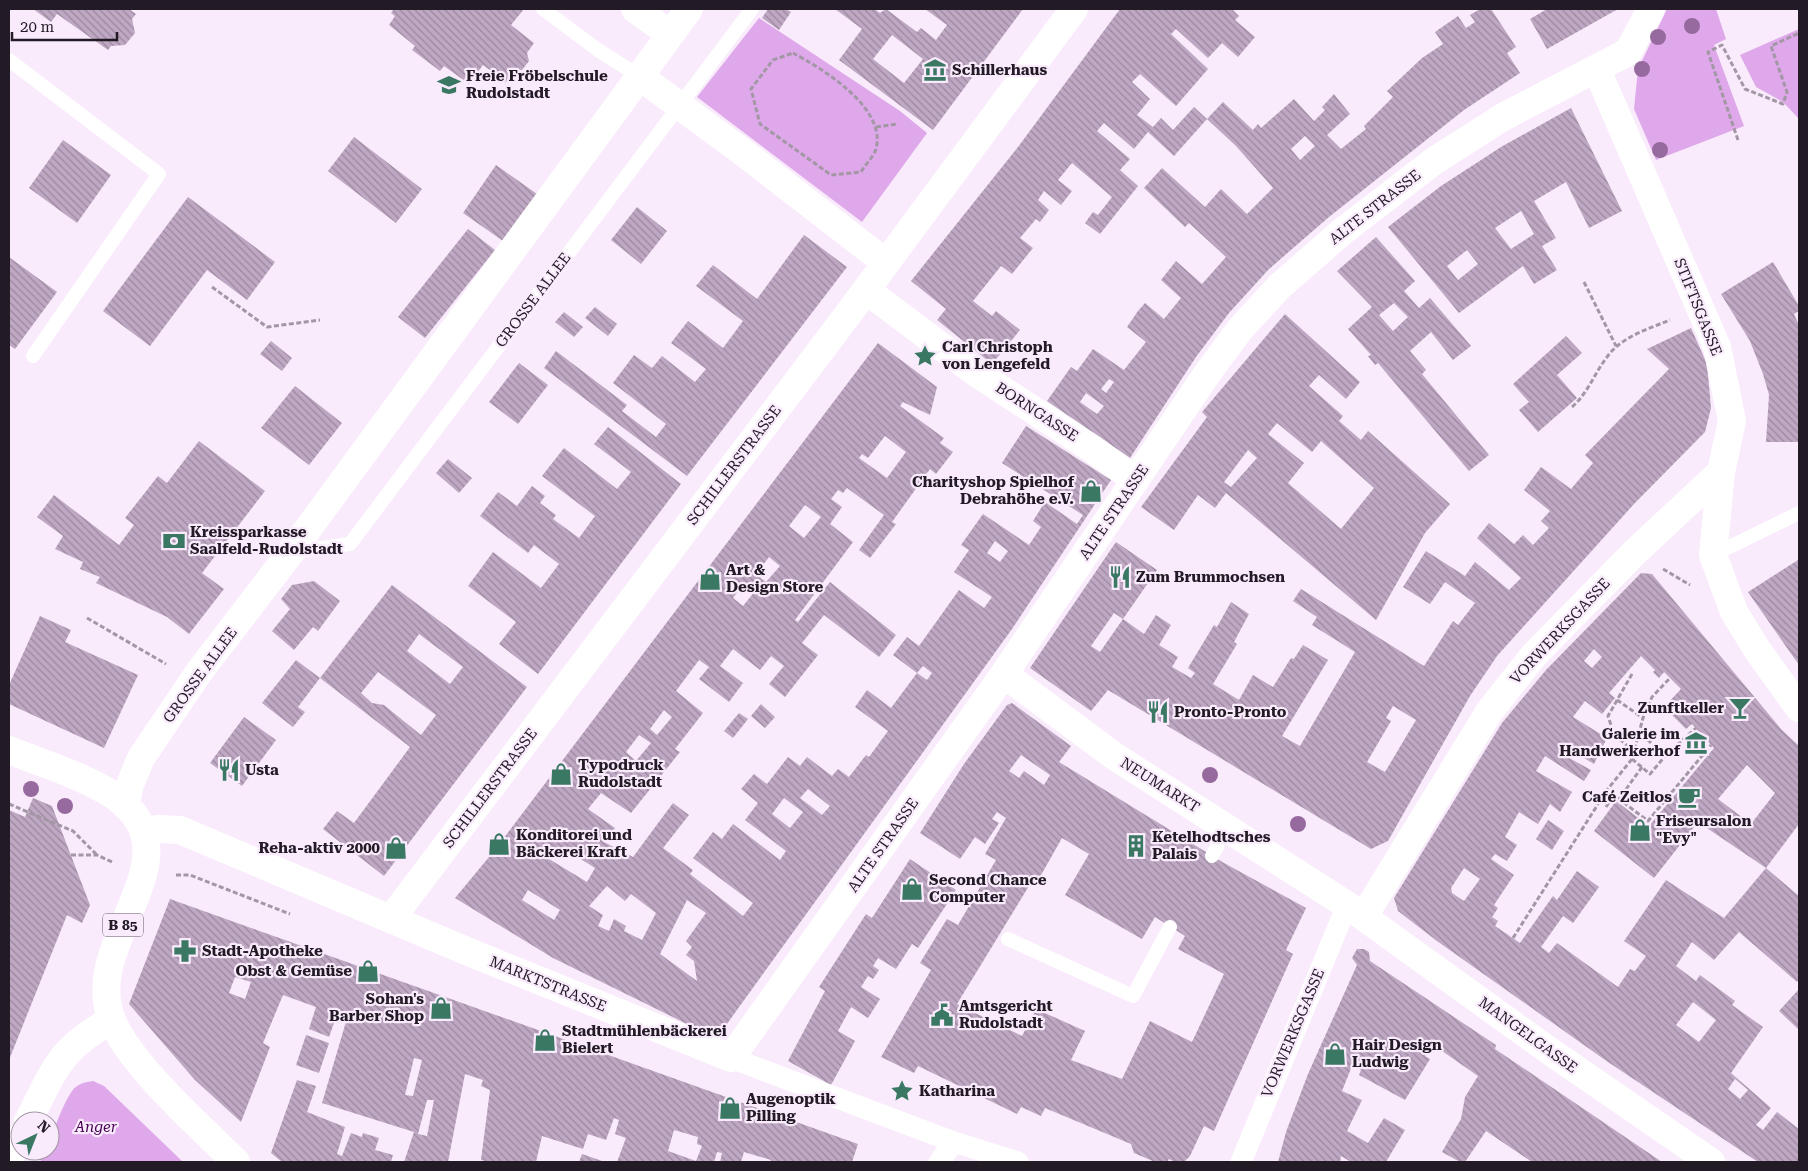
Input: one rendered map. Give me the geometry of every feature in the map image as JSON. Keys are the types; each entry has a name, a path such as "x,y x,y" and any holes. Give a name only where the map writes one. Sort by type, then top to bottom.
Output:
{"street":[{"path":"635,9 670,34"},
{"name":"GROSSE ALLEE","path":"126,806 129,787 141,758 195,681 199,672 291,552 689,9"},
{"name":"SCHILLERSTRASSE","path":"391,919 866,290 1074,9"},
{"path":"1597,70 1628,52 1652,9"},
{"name":"STIFTSGASSE","path":"1597,70 1717,347 1732,421 1721,472 1713,555 1734,612 1758,652 1799,708"},
{"name":"ALTE STRASSE","path":"731,1058 1004,674 1209,371 1241,328 1280,286 1343,231 1434,160 1503,117 1597,70"},
{"path":"640,76 680,104 885,262"},
{"name":"BORNGASSE","path":"866,290 975,372 1091,448 1136,480"},
{"name":"VORWERKSGASSE","path":"1241,1162 1355,910 1489,712 1534,655 1635,552 1721,472"},
{"name":"NEUMARKT","path":"1004,674 1114,756 1355,910"},
{"path":"9,750 95,785 126,806 144,831"},
{"name":"MARKTSTRASSE","path":"144,831 159,829 180,830 391,919 731,1058 954,1142 1018,1162"},
{"name":"B 85","path":"144,831 147,852 143,876 112,953 105,981 112,1020 132,1052 164,1090 236,1162"},
{"name":"MANGELGASSE","path":"1355,910 1568,1064 1711,1162"},
{"path":"33,1111 59,1061 89,1032 112,1020"},
{"path":"939,1162 954,1142"}],"lane":[{"path":"543,9 598,50 640,76"},
{"name":"GROSSE ALLEE","path":"291,552 350,544 752,9"},
{"path":"9,60 159,174 33,356"},
{"path":"1713,555 1799,513"},
{"path":"1212,856 1227,828"},
{"path":"1008,940 1134,996 1170,927"}],"path":[{"path":"1738,140 1708,52 1722,45 1745,88 1782,104 1787,92 1771,46 1799,32"},
{"path":"793,52 822,69 862,103 876,127 876,149 861,172 831,175 760,124 751,90 774,60 793,52"},
{"path":"876,127 898,124"},
{"path":"1584,282 1616,346"},
{"path":"212,287 267,327 320,320"},
{"path":"1572,407 1584,397 1607,356 1616,346 1646,329 1701,309"},
{"path":"1635,552 1693,587"},
{"path":"87,618 195,681"},
{"path":"1632,674 1608,716 1614,734 1634,752"},
{"path":"1513,938 1607,790 1632,759 1643,718 1652,697 1670,678"},
{"path":"1617,700 1643,718"},
{"path":"1632,759 1650,774 1666,755 1696,728"},
{"path":"1639,733 1666,755"},
{"path":"1642,766 1619,799 1648,821 1711,745"},
{"path":"1606,807 1614,795 1607,790"},
{"path":"9,804 73,831 97,855 143,876"},
{"path":"71,856 97,855"}],"green space":[{"path":"1667,9 1716,9 1726,39 1714,45 1744,126 1656,160 1634,109 1638,69"},
{"path":"759,18 900,111 927,133 862,222 697,97"},
{"path":"1799,29 1799,119 1783,102 1756,87 1740,55"},
{"name":"Anger","path":"93,1081 104,1086 183,1162 40,1162 60,1161 60,1115 72,1091 87,1082"}],"building":[{"path":"33,9 129,9 136,14 132,19 135,33 125,45 111,46 108,50 57,14 51,22"},
{"path":"394,9 524,9 511,25 534,43 527,53 529,61 522,70 515,69 506,82 483,65 469,84 444,66 440,71 412,50 415,46 389,25 395,16 391,13"},
{"path":"768,9 786,9 791,12 779,30 762,18"},
{"path":"835,9 874,9 880,13 886,9 917,32 921,28 936,40 947,25 925,9 1023,9 933,130 839,60 862,29","holes":["892,35 923,59 904,83 873,59"]},
{"path":"1120,9 1232,9 1239,16 1235,20 1255,37 1238,57 1222,43 1208,58 1176,29 1171,34 1208,69 1176,106 1140,74 1132,82 1150,99 1137,115 1153,127 1161,118 1173,130 1194,107 1207,119 1174,156 1148,132 1134,149 1104,123 1097,131 1130,159 1120,170 1138,186 1100,234 1085,223 1093,212 1098,215 1112,197 1072,163 1058,180 1072,191 1061,205 1044,191 1038,200 1049,210 1040,222 1036,219 1020,238 1033,248 1012,274 1001,266 973,301 992,316 996,311 1020,330 992,364 937,320 946,309 911,281 1018,147"},
{"path":"1480,9 1491,9 1516,47 1507,53 1520,73 1464,110 1329,217 1269,269 1229,313 1196,357 1130,458 1047,401 1071,367 1077,371 1093,349 1124,370 1146,342 1127,327 1138,311 1145,303 1164,319 1181,298 1161,280 1176,261 1202,284 1226,257 1189,223 1185,227 1144,188 1162,168 1205,207 1221,189 1247,214 1273,188 1236,146 1207,119 1223,102 1253,130 1258,124 1261,128 1294,99 1314,121 1325,110 1322,107 1334,94 1350,114 1327,135 1341,149 1366,129 1364,126 1393,97 1387,91 1422,58 1443,44 1435,32 1458,16 1466,28 1475,22 1470,15","holes":["1305,136 1315,146 1300,160 1291,149","1109,379 1114,382 1106,393 1101,389","1086,393 1104,406 1097,414 1080,402"]},
{"path":"1547,9 1618,9 1547,49 1530,19"},
{"path":"1571,108 1622,211 1589,228 1566,182 1534,201 1556,238 1542,246 1557,270 1534,284 1523,266 1459,313 1388,227 1441,186 1501,147","holes":["1521,211 1534,234 1511,249 1495,228","1467,250 1478,264 1458,280 1447,266"]},
{"path":"354,137 422,189 396,223 328,171"},
{"path":"63,140 111,175 77,223 29,188"},
{"path":"496,165 537,194 503,241 463,213"},
{"path":"188,197 275,262 247,300 207,270 150,346 103,311"},
{"path":"637,207 667,231 641,264 611,240"},
{"path":"468,229 495,250 425,338 398,317"},
{"path":"804,235 847,267 687,476 544,368 556,351 627,405 622,411 656,437 666,424 613,383 634,355 652,368 662,356 695,382 706,369 671,343 688,321 723,348 743,321 696,286 713,265 757,299"},
{"path":"1376,237 1415,281 1404,291 1419,308 1430,298 1471,346 1453,360 1431,332 1410,351 1426,370 1422,374 1489,455 1469,471 1378,363 1375,365 1368,356 1371,355 1348,329 1372,307 1337,271","holes":["1394,303 1408,317 1393,331 1379,315"]},
{"path":"9,257 57,292 15,349 9,345"},
{"path":"1773,262 1799,306 1799,311 1794,314 1799,325 1799,442 1766,442 1769,395 1763,374 1750,341 1721,294"},
{"path":"595,307 617,324 608,336 585,318"},
{"path":"564,312 583,327 574,337 555,322"},
{"path":"1285,314 1360,382 1346,399 1319,375 1309,386 1343,416 1339,421 1361,440 1368,431 1450,504 1425,533 1376,620 1226,493 1215,508 1198,495 1174,530 1141,507 1207,417 1202,412","holes":["1277,423 1312,452 1321,441 1374,488 1341,529 1288,483 1304,463 1268,434","1248,450 1257,458 1231,487 1224,482"]},
{"path":"1691,328 1707,364 1711,408 1705,432 1634,504 1497,656 1470,696 1388,841 1371,849 1108,690 1091,711 1030,668 1116,542 1157,570 1123,619 1144,634 1156,615 1171,625 1159,645 1178,657 1172,667 1191,678 1195,673 1188,668 1214,625 1217,627 1231,602 1249,614 1234,642 1237,644 1213,684 1239,700 1253,675 1273,687 1291,658 1294,659 1303,645 1328,660 1282,736 1300,746 1355,652 1312,625 1317,617 1293,601 1301,589 1424,666 1453,621 1458,625 1475,603 1445,582 1430,604 1403,587 1426,551 1465,576 1475,562 1509,590 1521,578 1477,538 1489,523 1514,544 1523,535 1533,545 1549,528 1541,521 1550,511 1524,490 1541,467 1571,489 1593,463 1585,455 1669,369 1647,349","holes":["1114,613 1123,619 1100,652 1091,646","1393,706 1416,720 1385,772 1367,762 1391,721 1386,718"]},
{"path":"1566,336 1582,353 1557,375 1577,398 1538,432 1519,410 1529,402 1513,384"},
{"path":"271,341 292,358 282,371 260,354"},
{"path":"878,343 937,387 930,415 903,402 900,406 944,438 940,443 953,452 936,474 930,469 892,522 896,524 870,558 859,550 884,515 847,488 843,493 838,490 831,499 842,507 830,524 853,542 795,620 798,622 830,582 896,635 879,657 824,615 802,643 818,655 785,697 769,684 784,666 771,656 760,670 733,649 720,666 743,683 729,702 699,679 709,667 699,660 676,691 703,713 675,749 680,752 631,813 601,793 588,809 615,828 604,842 633,857 673,803 689,815 663,848 693,870 690,874 743,916 753,903 693,858 713,832 722,839 733,824 780,860 786,851 745,820 758,803 741,789 754,774 767,784 788,757 800,766 807,757 832,776 838,769 849,777 866,755 869,757 888,731 855,707 867,690 891,708 917,673 893,655 907,637 919,646 959,590 984,608 992,597 954,572 969,550 961,545 983,514 1029,545 1041,527 1033,521 1045,502 1077,524 1083,515 1002,463 1026,426 1111,480 1012,629 724,1028 714,1032 693,1027 553,958 455,898 494,851","holes":["885,436 906,452 887,478 859,458 862,454 868,458","805,505 821,517 804,538 789,526","995,541 1008,551 1000,562 987,553","769,557 780,566 766,582 756,574","745,582 756,590 743,606 733,598","923,666 932,673 927,680 917,673","664,710 672,717 657,735 650,729","639,735 651,743 636,761 626,752","808,789 830,806 822,815 800,798","784,798 803,812 790,828 772,814","565,849 595,868 587,882 549,859 554,852 560,856","607,886 625,901 631,894 656,913 642,940 624,931 626,926 614,919 609,931 598,926 603,915 589,906","528,890 560,910 554,920 522,900","687,900 706,913 686,941 692,947 686,955 694,961 697,981 660,954"]},
{"path":"519,363 548,385 518,424 489,402"},
{"path":"295,386 342,423 309,465 261,428"},
{"path":"608,427 681,484 538,674 499,644 516,622 468,586 493,552 541,588 559,564 534,545 528,553 480,516 498,492 517,506 532,486 545,496 540,503 556,515 553,519 579,538 595,516 542,476 564,448 617,489 631,472 594,444"},
{"name":"Kreissparkasse Saalfeld-Rudolstadt","path":"199,441 265,491 202,573 224,589 189,634 167,617 96,583 100,577 80,569 83,562 55,549 63,536 37,517 54,495 119,545 134,525 125,518 158,476 167,483"},
{"path":"448,459 472,478 459,493 436,473"},
{"path":"1798,560 1799,562 1799,665 1748,592"},
{"path":"1641,573 1652,574 1781,729 1799,746 1799,824 1766,868 1799,896 1799,979 1797,982 1739,932 1714,960 1692,942 1676,966 1696,981 1700,975 1735,1001 1732,1005 1763,1027 1731,1073 1771,1108 1756,1125 1763,1130 1777,1112 1799,1129 1799,1162 1758,1162 1608,1062 1437,941 1398,911 1394,898 1502,723 1546,670","holes":["1594,649 1602,657 1592,668 1584,661","1641,656 1655,670 1653,672 1659,678 1664,672 1681,689 1664,707 1686,729 1692,724 1714,748 1649,826 1616,801 1594,831 1654,878 1698,822 1766,868 1724,918 1666,880 1624,941 1646,956 1635,971 1630,969 1618,987 1557,943 1549,953 1541,947 1563,916 1573,923 1599,887 1577,871 1557,900 1553,896 1520,943 1495,926 1498,921 1492,917 1498,908 1494,905 1514,875 1491,859 1495,854 1507,861 1517,845 1505,837 1519,812 1538,824 1550,804 1560,812 1572,792 1536,771 1545,756 1584,781 1591,770 1560,753 1564,746 1594,764 1607,738 1573,717 1585,701 1602,714 1615,698 1609,693","1747,765 1775,793 1751,824 1718,799","1464,868 1480,879 1464,901 1452,893 1451,888","1693,1002 1716,1020 1699,1042 1676,1025","1735,1079 1748,1090 1740,1099 1728,1089"]},
{"path":"314,581 340,601 318,631 313,627 294,650 272,631 290,609 281,599 292,585"},
{"path":"392,585 527,687 384,876 323,829 337,811 354,823 410,747 320,678","holes":["419,634 463,667 450,684 407,651","378,672 436,715 421,735 384,705 372,703 361,693"]},
{"path":"40,616 71,630 65,642 138,675 104,748 9,704 9,685"},
{"path":"296,660 320,678 298,707 305,712 293,727 262,703"},
{"name":"Amtsgericht Rudolstadt","path":"1012,703 1071,746 1059,762 1224,863 1306,908 1286,950 1293,954 1214,1131 1204,1126 1190,1156 1184,1162 1175,1162 1169,1159 1167,1162 1155,1162 1134,1153 1131,1144 1045,1108 1041,1116 1021,1107 1017,1114 918,1066 914,1073 881,1057 931,970 920,963 947,919 958,925 996,860 985,854 1006,818 997,812 992,819 999,823 985,844 975,837 960,859 920,833 964,764 1007,705","holes":["1021,755 1050,775 1044,785 1024,771 1019,778 1009,771","1062,838 1089,854 1065,895 1142,939 1155,917 1185,936 1178,949 1224,974 1192,1042 1150,1021 1122,1079 1071,1060 1085,1031 1036,1009 1022,1036 957,1004 1032,881 1036,884"]},
{"path":"761,704 775,717 765,728 751,716"},
{"path":"739,713 748,719 733,738 724,731"},
{"path":"244,717 276,740 242,786 210,763"},
{"path":"33,798 52,806 90,905 82,923 67,915 9,1060 9,810 25,817"},
{"path":"1548,820 1564,831 1552,850 1536,839"},
{"path":"910,859 956,890 918,948 912,944 896,969 878,958 873,966 879,970 873,979 868,976 861,987 880,999 868,1018 851,1007 838,1031 855,1041 831,1085 788,1061 825,991 819,987 866,914 872,918"},
{"path":"170,899 858,1144 852,1162 770,1162 771,1160 744,1152 741,1162 720,1162 722,1153 717,1152 714,1162 617,1162 626,1138 615,1134 619,1120 614,1118 606,1140 588,1134 583,1149 542,1136 536,1162 489,1162 481,1160 490,1090 481,1086 483,1080 465,1074 448,1162 404,1162 414,1132 322,1103 348,1015 338,1012 329,1037 309,1029 316,1007 283,995 263,1043 270,1047 241,1122 195,1080 129,1004","holes":["235,977 251,982 245,999 229,993","414,1058 422,1060 413,1096 405,1095","427,1100 434,1100 427,1136 418,1134","674,1130 698,1137 697,1144 702,1146 696,1161 668,1151"]},
{"path":"1357,949 1364,949 1369,952 1370,961 1496,1045 1495,1049 1662,1162 1532,1162 1486,1131 1465,1162 1460,1162 1442,1152 1461,1119 1465,1097 1478,1076 1432,1044 1425,1056 1430,1059 1405,1100 1359,1075 1361,1070 1352,1066 1342,1091 1362,1100 1347,1131 1368,1143 1384,1118 1405,1130 1386,1162 1351,1162 1341,1156 1340,1162 1278,1162 1286,1132 1308,1074 1357,965 1352,958"},
{"path":"1799,989 1799,1030 1779,1011"},
{"path":"306,1035 329,1043 319,1073 296,1065"},
{"path":"297,1080 316,1086 307,1112 345,1127 337,1154 342,1156 351,1133 362,1137 363,1133 379,1138 375,1150 393,1155 391,1162 282,1162 271,1153"},
{"path":"582,1154 605,1162 579,1162"}],"place":[{"name":"Schillerhaus","path":"935,70"},
{"name":"Freie Fröbelschule Rudolstadt","path":"449,85"},
{"name":"Carl Christoph von Lengefeld","path":"925,356"},
{"name":"Charityshop Spielhof Debrahöhe e.V.","path":"1091,491"},
{"name":"Kreissparkasse Saalfeld-Rudolstadt","path":"174,541"},
{"name":"Zum Brummochsen","path":"1120,577"},
{"name":"Art & Design Store","path":"710,579"},
{"name":"Zunftkeller","path":"1740,708"},
{"name":"Pronto-Pronto","path":"1158,712"},
{"name":"Galerie im Handwerkerhof","path":"1696,743"},
{"name":"Usta","path":"229,770"},
{"name":"Typodruck Rudolstadt","path":"561,774"},
{"name":"Café Zeitlos","path":"1689,797"},
{"name":"Friseursalon \"Evy\"","path":"1640,830"},
{"name":"Konditorei und Bäckerei Kraft","path":"499,844"},
{"name":"Ketelhodtsches Palais","path":"1136,846"},
{"name":"Reha-aktiv 2000","path":"396,848"},
{"name":"Second Chance Computer","path":"912,889"},
{"name":"Stadt-Apotheke","path":"185,951"},
{"name":"Obst & Gemüse","path":"368,971"},
{"name":"Sohan's Barber Shop","path":"441,1008"},
{"name":"Amtsgericht Rudolstadt","path":"942,1015"},
{"name":"Stadtmühlenbäckerei Bielert","path":"545,1040"},
{"name":"Hair Design Ludwig","path":"1335,1054"},
{"name":"Katharina","path":"902,1091"},
{"name":"Augenoptik Pilling","path":"730,1108"}]}
